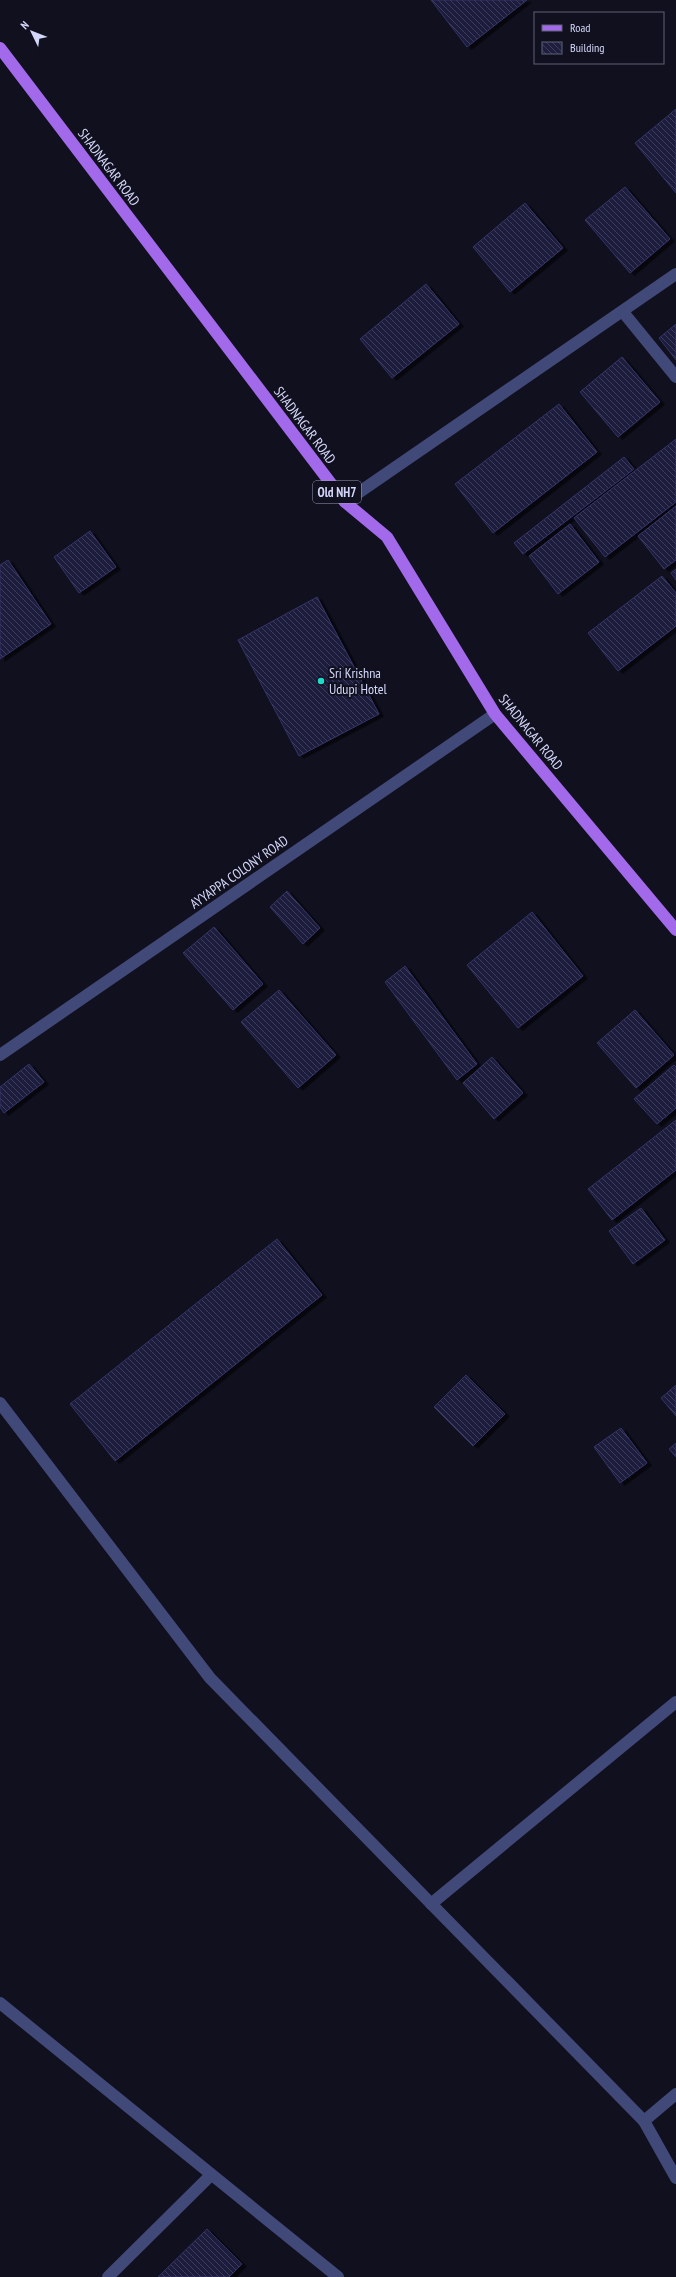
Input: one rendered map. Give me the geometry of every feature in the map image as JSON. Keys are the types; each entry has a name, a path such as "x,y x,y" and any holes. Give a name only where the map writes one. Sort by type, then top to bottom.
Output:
{"main road":[{"name":"SHADNAGAR ROAD","path":"0,48 345,502 387,537 495,714 676,930"}],"street":[{"path":"345,502 623,312 676,274"},
{"path":"623,312 676,377"},
{"name":"AYYAPPA COLONY ROAD","path":"0,1055 495,714"},
{"path":"0,1404 210,1678 644,2121 676,2178"},
{"path":"431,1904 676,1702"},
{"path":"0,2003 338,2277"},
{"path":"644,2121 676,2094"},
{"path":"108,2277 211,2175"}],"building":[{"path":"431,0 527,0 467,47"},
{"path":"676,109 676,193 635,143"},
{"path":"625,187 670,239 630,273 585,220"},
{"path":"525,203 563,248 510,292 473,247"},
{"path":"426,284 459,324 392,378 360,339"},
{"path":"676,324 676,360 659,338"},
{"path":"622,357 660,402 618,437 580,392"},
{"path":"559,404 597,452 493,533 455,484"},
{"path":"676,439 676,502 605,557 574,518"},
{"path":"624,457 634,469 523,554 514,543"},
{"path":"676,506 676,560 664,569 638,536"},
{"path":"570,524 599,562 558,594 529,556"},
{"path":"90,531 116,567 79,593 54,557"},
{"path":"8,560 51,624 0,659 0,565"},
{"path":"676,569 676,580 671,573"},
{"path":"662,576 676,593 676,626 618,671 588,633"},
{"path":"317,597 379,714 299,756 238,640"},
{"path":"287,891 320,928 303,944 270,907"},
{"path":"532,912 583,976 518,1028 467,965"},
{"path":"214,927 263,984 233,1010 183,953"},
{"path":"405,966 477,1064 457,1080 385,982"},
{"path":"279,990 336,1055 298,1088 241,1022"},
{"path":"635,1010 674,1055 636,1088 597,1043"},
{"path":"492,1057 523,1093 494,1119 463,1083"},
{"path":"29,1064 44,1082 4,1113 0,1107 0,1087"},
{"path":"674,1065 676,1067 676,1108 657,1124 634,1099"},
{"path":"676,1120 676,1170 612,1220 588,1189"},
{"path":"641,1208 665,1240 633,1264 609,1231"},
{"path":"277,1239 322,1295 115,1461 70,1404"},
{"path":"466,1375 505,1414 473,1446 434,1407"},
{"path":"676,1385 676,1416 661,1398"},
{"path":"621,1428 647,1463 620,1483 594,1447"},
{"path":"676,1443 676,1457 669,1449"},
{"path":"207,2229 242,2264 229,2277 158,2277"}],"place":[{"name":"Sri Krishna Udupi Hotel","path":"321,681"}]}
